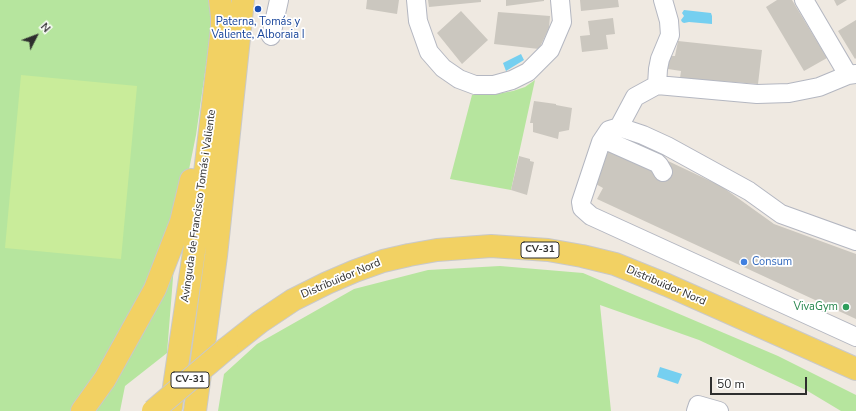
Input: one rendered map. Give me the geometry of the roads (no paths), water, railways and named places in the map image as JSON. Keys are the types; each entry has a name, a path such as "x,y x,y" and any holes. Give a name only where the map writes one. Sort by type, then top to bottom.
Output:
{"main road":[{"name":"Avinguda de Francisco Tomás i Valiente","path":"170,411 202,198 222,28 220,0"},
{"name":"Avinguda de Francisco Tomás i Valiente","path":"195,411 216,256 244,0"},
{"path":"82,411 106,379 155,289 181,222 218,62"},
{"name":"Distribuïdor Nord","path":"153,411 260,322 293,300 327,283 383,261 409,255 437,250 491,246 548,250 615,264 667,285 856,369"}],"street":[{"path":"271,36 279,0"},
{"path":"416,0 418,21 429,52 443,68 459,79 475,85 494,85 512,80 528,72 550,50 562,22 560,0"},
{"path":"657,85 660,59 670,35 669,21 663,0"},
{"path":"619,127 635,97 657,85 757,94 789,93 819,87 852,75 804,0"},
{"path":"856,241 781,214 749,191 667,146 643,135 619,127 609,130 601,142 593,189 581,202 582,208 591,216 856,337"},
{"path":"603,139 657,163 663,172"},
{"path":"698,408 719,411"}],"water":[{"path":"684,10 711,13 712,24 682,22 681,20 684,16 682,13"},
{"path":"521,54 524,60 506,71 503,63"},
{"path":"660,367 682,374 678,384 657,377"}],"place":[{"name":"Paterna, Tomás y Valiente, Alboraia I","path":"258,9"},
{"name":"Consum","path":"744,262"},
{"name":"VivaGym","path":"846,307"}]}
